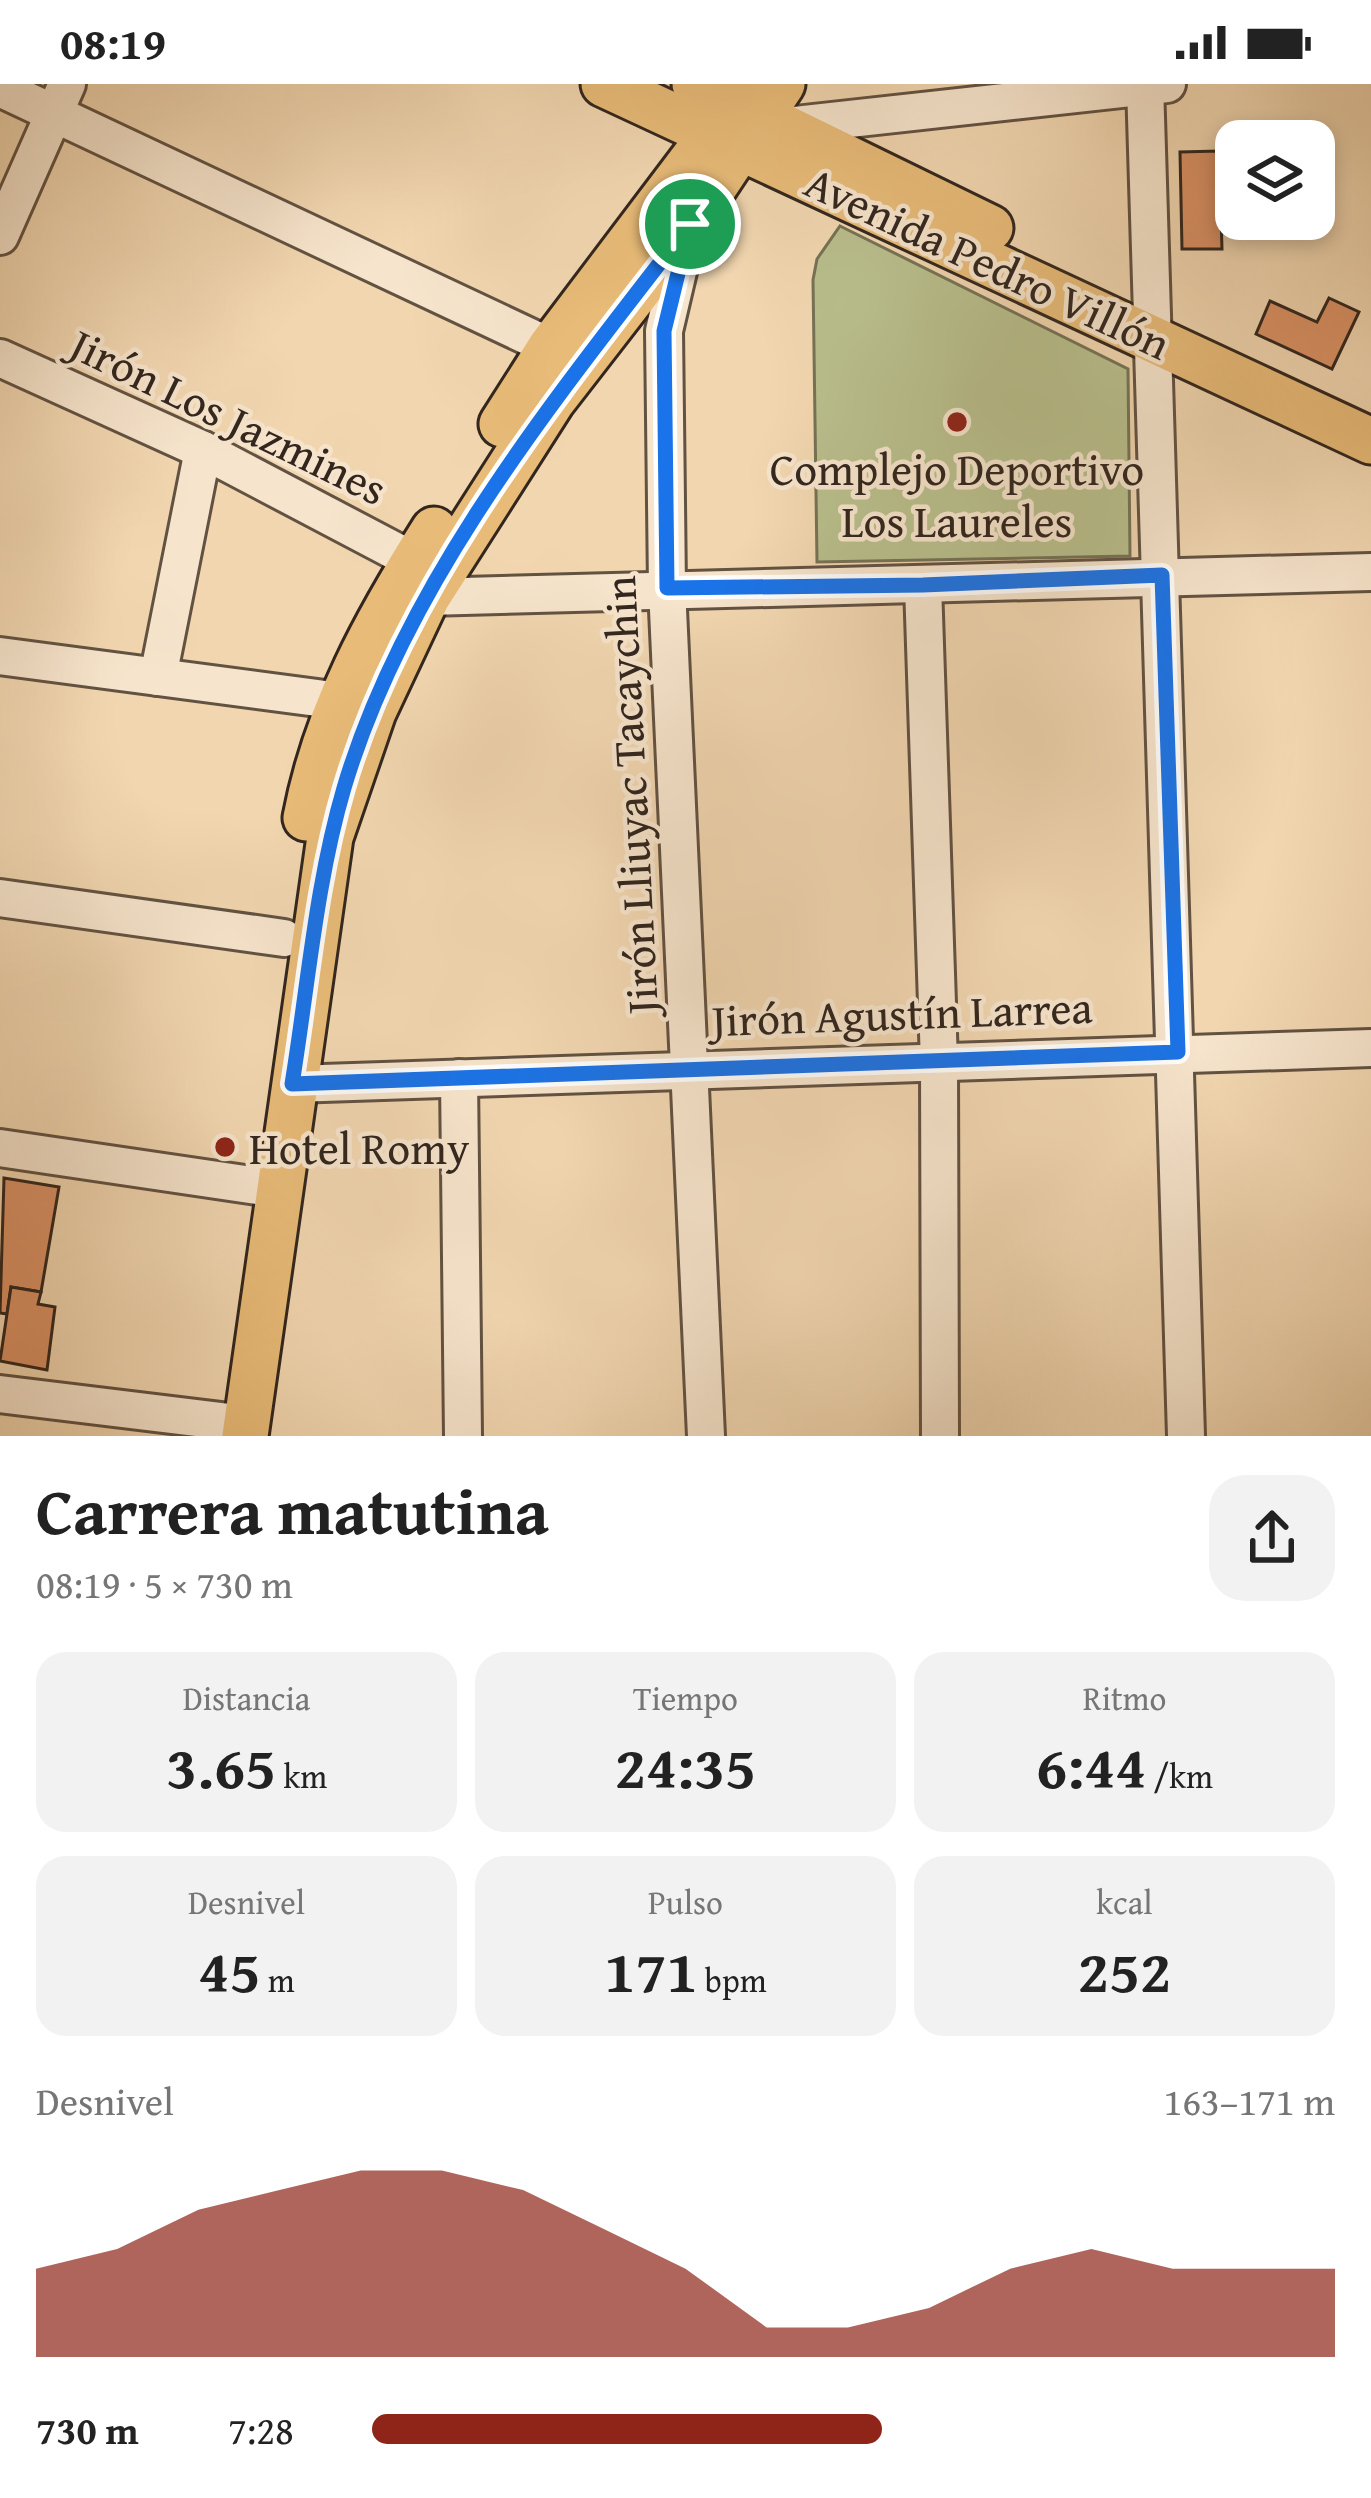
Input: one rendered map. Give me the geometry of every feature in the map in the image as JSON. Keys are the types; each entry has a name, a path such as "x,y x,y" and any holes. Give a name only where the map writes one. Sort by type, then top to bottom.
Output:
{"main road":[{"name":"Avenida Pedro Villón","path":"604,84 742,110 1155,323 1371,441"},
{"path":"234,1430 267,1188 284,938 312,785 340,701 395,588 421,579 690,224 742,110"},
{"path":"267,1188 292,1084 331,838 345,783 421,579 550,346 742,110"},
{"name":"Avenida Pedro Villón","path":"1155,323 1371,412"}],"street":[{"path":"1145,84 1178,1052 1186,1436"},
{"path":"742,110 1167,84"},
{"path":"0,88 60,99 550,346"},
{"path":"0,236 60,99"},
{"name":"Jirón Lliuyac Tacaychin","path":"690,224 664,331 667,588 706,1436"},
{"name":"Jirón Los Jazmines","path":"0,358 203,451 421,579"},
{"path":"158,676 203,451"},
{"path":"421,579 667,588 1371,572"},
{"path":"923,585 939,1063 940,1436"},
{"path":"0,656 340,701"},
{"path":"0,898 284,938"},
{"name":"Jirón Agustín Larrea","path":"292,1084 690,1067 1371,1048"},
{"path":"459,1078 463,1436"},
{"path":"0,1148 267,1188"},
{"path":"0,1394 234,1430"}],"green space":[{"path":"840,226 1128,369 1130,556 817,562 813,280 817,259"}],"building":[{"path":"1215,151 1215,240 1222,240 1222,249 1182,249 1180,152"},
{"path":"1329,298 1359,312 1332,369 1256,334 1270,301 1317,322"},
{"path":"4,1178 59,1187 41,1292 11,1287 7,1314 0,1313"},
{"path":"11,1287 41,1292 38,1304 55,1307 47,1370 0,1361"}],"place":[{"name":"Complejo Deportivo Los Laureles","path":"957,422"},
{"name":"Hotel Romy","path":"225,1147"}],"route":[{"path":"690,224 664,331 667,588 923,585 1162,575 1178,1052 292,1084 331,838 345,783 373,712 428,597 552,401 690,224"}]}
